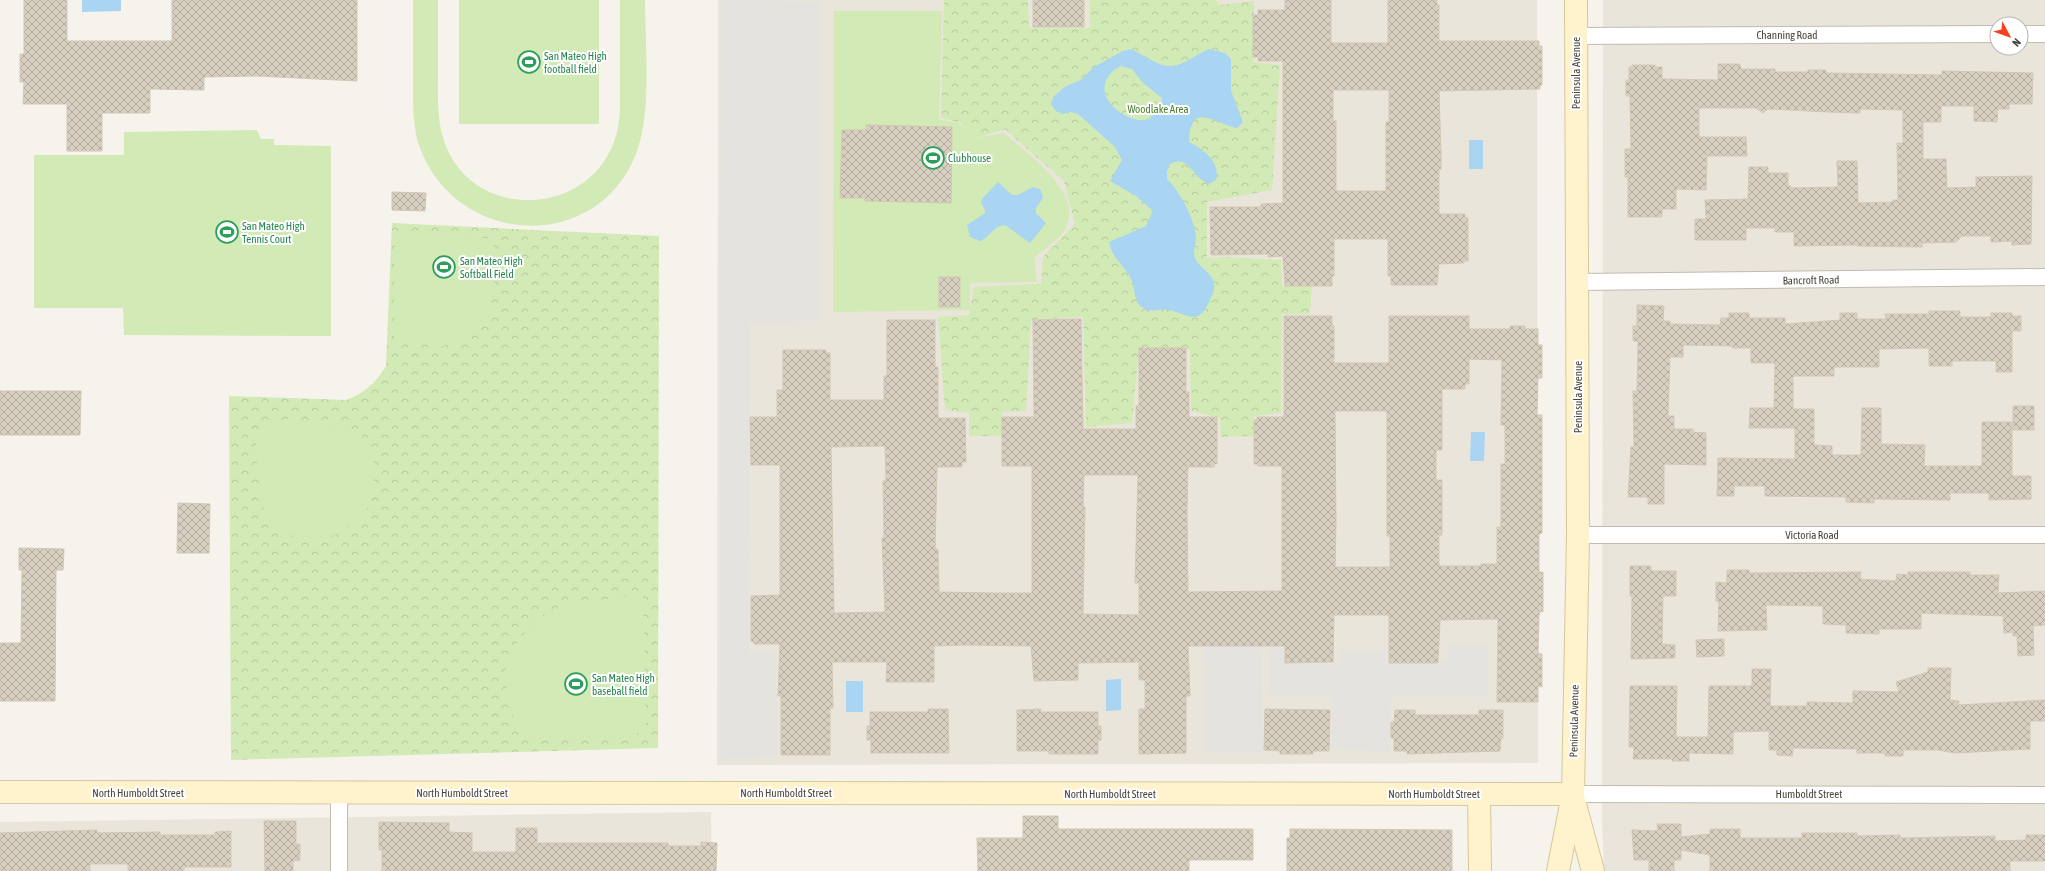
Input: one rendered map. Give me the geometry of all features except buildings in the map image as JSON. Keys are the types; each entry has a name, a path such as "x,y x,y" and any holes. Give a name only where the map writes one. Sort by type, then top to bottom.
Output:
{"street":[{"name":"Peninsula Avenue","path":"1558,871 1573,794 1578,535 1576,0"},
{"name":"Channing Road","path":"1576,36 1989,34"},
{"path":"2029,34 2045,34"},
{"name":"Bancroft Road","path":"1577,282 2045,277"},
{"name":"Victoria Road","path":"1578,535 2045,535"},
{"name":"North Humboldt Street","path":"0,792 1573,794"},
{"path":"339,793 339,871"},
{"name":"Peninsula Avenue","path":"1573,794 1593,871"},
{"name":"Humboldt Street","path":"1573,794 2045,795"},
{"path":"1479,795 1480,871"}],"shaded area":[{"path":"718,0 1537,0 1538,763 717,765"},
{"path":"721,0 821,2 821,321 750,322 749,653 776,652 777,757 720,759"},
{"path":"1603,0 2045,0 2045,871 1604,871 1602,821"},
{"path":"1488,645 1488,697 1391,695 1390,752 1332,749 1332,697 1269,696 1271,646 1285,646 1285,664 1333,665 1333,662 1341,663 1341,650 1385,652 1386,662 1389,663 1438,663 1447,662 1447,646"},
{"path":"1204,646 1261,646 1263,753 1205,753"},
{"path":"711,812 712,871 0,871 0,822"}],"green space":[{"path":"413,0 438,0 438,111 441,132 448,151 463,173 482,188 504,197 529,200 553,197 576,188 595,172 610,151 617,131 620,110 620,0 645,0 646,104 643,125 639,144 633,161 613,191 586,212 555,223 523,225 491,219 462,203 437,180 420,148 414,122"},
{"name":"San Mateo High football field","path":"459,0 599,0 599,124 459,124"},
{"name":"Woodlake Area","path":"944,0 1028,0 1029,28 1090,28 1090,0 1216,0 1219,5 1254,1 1253,62 1280,65 1272,190 1207,202 1207,258 1228,257 1281,260 1282,286 1312,286 1310,314 1282,314 1281,413 1254,416 1253,436 1221,437 1220,418 1191,411 1190,349 1139,349 1132,423 1086,427 1083,317 1031,320 1026,411 1002,412 1002,436 969,436 969,413 945,410 938,317 969,315 974,287 1041,284 1043,257 1075,224 1064,181 1005,129 977,138 959,122 941,118"},
{"name":"Clubhouse","path":"834,11 942,11 939,120 957,122 977,138 1004,133 1044,168 1065,196 1069,211 1067,226 1055,241 1036,256 1035,264 1037,282 970,283 970,310 833,312"},
{"name":"San Mateo High Tennis Court","path":"257,130 261,139 274,139 274,145 331,146 331,336 124,335 123,308 34,308 34,155 124,155 124,132"},
{"path":"392,223 659,236 658,748 231,760 229,396 346,400 364,391 378,378 386,366"},
{"name":"San Mateo High Softball Field","path":"409,232 494,239 494,290 489,314 466,337 443,346 394,342 395,244"},
{"path":"287,419 345,427 367,441 374,456 374,482 368,508 356,523 326,539 300,538 277,530 264,510 255,450 258,435 265,425 273,421"},
{"name":"San Mateo High baseball field","path":"643,595 646,724 632,739 522,738 507,703 506,664 520,638 539,618 566,604"}],"water":[{"path":"82,0 121,0 121,11 82,12"},
{"path":"1132,49 1154,62 1166,66 1178,65 1209,49 1225,53 1231,59 1231,91 1243,122 1237,128 1205,117 1194,121 1190,129 1189,142 1200,148 1210,157 1216,167 1216,180 1209,184 1203,181 1186,164 1182,162 1170,164 1167,171 1167,179 1177,190 1193,223 1196,238 1194,251 1195,258 1200,266 1211,276 1214,285 1213,294 1209,302 1200,315 1195,317 1166,310 1151,311 1140,306 1135,296 1132,281 1113,253 1109,242 1146,226 1153,211 1136,196 1110,181 1122,160 1114,146 1078,114 1070,112 1062,114 1056,111 1051,104 1053,97 1066,86 1081,80 1094,67 1123,51","holes":["1120,66 1132,69 1142,82 1162,98 1162,105 1149,119 1140,120 1120,112 1111,104 1106,95 1105,86 1109,75"]},
{"path":"1469,140 1483,140 1483,169 1469,169"},
{"path":"998,182 1012,195 1018,195 1033,187 1041,190 1043,198 1036,208 1036,213 1046,223 1030,243 1005,225 997,227 980,241 970,237 967,225 985,213 981,203 982,199"},
{"path":"1471,432 1485,432 1484,461 1470,461"},
{"path":"1121,679 1121,710 1106,711 1106,680"},
{"path":"846,681 863,681 863,712 846,712"}],"place":[{"name":"San Mateo High football field","path":"529,62"},
{"name":"Clubhouse","path":"933,158"},
{"name":"San Mateo High Tennis Court","path":"227,232"},
{"name":"San Mateo High Softball Field","path":"444,267"},
{"name":"San Mateo High baseball field","path":"576,684"}]}
